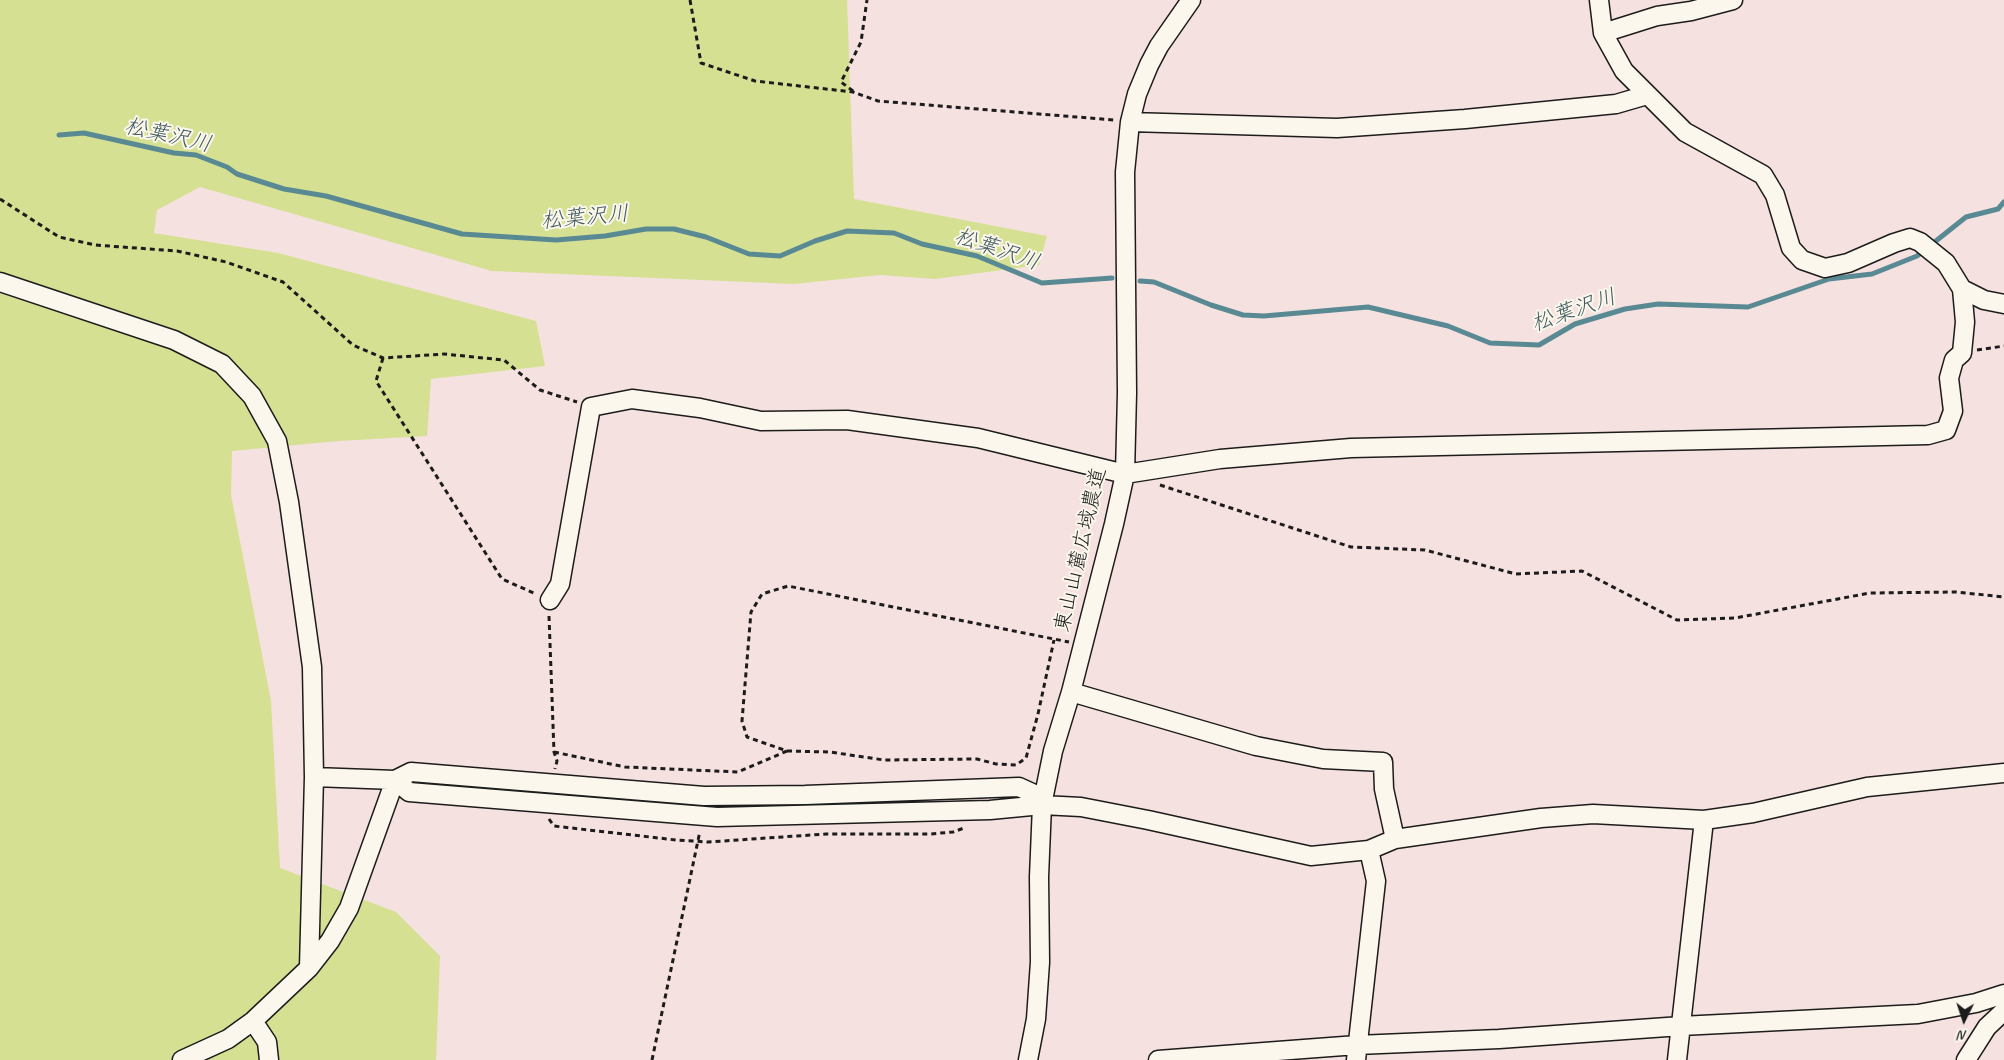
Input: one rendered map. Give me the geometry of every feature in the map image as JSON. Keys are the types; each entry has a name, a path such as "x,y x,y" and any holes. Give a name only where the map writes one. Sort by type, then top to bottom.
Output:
{"street":[{"name":"東山山麓広域農道","path":"1028,1060 1036,1019 1040,962 1039,877 1043,801 1053,751 1071,692 1125,474 1125,172 1130,122 1137,94 1149,65 1159,46 1191,0"},
{"path":"550,600 560,584 591,407 632,399 700,408 760,421 847,420 978,438 1125,474 1220,459 1351,448 1928,435 1946,430 1953,411 1949,378 1954,360 1962,353 1965,322 1962,289 1946,263 1927,247 1910,238 1848,263 1825,268 1802,260 1791,248 1776,195 1763,175 1685,132 1624,71 1603,33 1599,0"},
{"path":"1603,33 1657,16 1691,11 1733,0"},
{"path":"1130,122 1337,128 1465,119 1616,104 1647,95"},
{"path":"0,282 174,340 222,364 252,396 277,441 289,502 312,667 314,778 309,968"},
{"path":"1962,289 1984,300 2004,304"},
{"path":"1071,692 1256,746 1323,759 1384,762 1384,789 1395,839"},
{"path":"314,778 395,780 411,772 704,796 805,795 1019,787 1043,801"},
{"path":"395,780 410,792 703,816 980,810 1043,801 1148,820 1311,856 1369,850 1395,839 1541,818 1593,814 1704,820 1753,813 1867,787 2004,773"},
{"path":"182,1060 228,1039 253,1021 309,968 330,941 349,908 395,780"},
{"path":"1677,1060 1704,820"},
{"path":"1357,1052 1376,880 1369,850"},
{"path":"1158,1060 1357,1052 1499,1039 1681,1026 1918,1014 1976,1004 2004,994"},
{"path":"1966,1060 1986,1027 2004,1011"},
{"path":"253,1021 267,1042 269,1060"}],"path":[{"path":"690,0 701,63 756,80 853,92 878,101 1130,122"},
{"path":"853,92 841,82 861,42 867,0"},
{"path":"0,199 59,237 95,245 177,251 226,262 283,282 352,345 383,358 444,354 504,360 540,390 591,407"},
{"path":"1962,353 2004,346"},
{"path":"383,358 376,381 502,579 550,600 549,622 554,752 557,761 552,783"},
{"path":"1153,483 1351,547 1425,550 1516,574 1582,571 1677,620 1735,618 1870,593 1956,592 2004,597"},
{"path":"1054,640 1038,714 1026,758 1016,765 996,764 977,759 884,760 830,752 787,751 747,737 742,721 751,612 762,594 788,586 1082,645"},
{"path":"554,752 625,767 738,772 787,751"},
{"path":"704,796 705,772"},
{"path":"652,1060 703,816"}],"green space":[{"path":"0,0 847,0 854,199 1047,236 1039,265 935,279 880,275 794,284 492,271 200,187 157,210 154,233 278,253 536,321 545,366 431,379 427,436 338,441 232,451 231,495 271,701 280,868 396,912 440,956 436,1060 0,1060"}],"waterway":[{"name":"松葉沢川","path":"59,135 84,133 174,153 196,155 227,167 237,174 284,189 326,196 462,234 556,240 605,236 646,229 674,229 706,237 749,254 780,256 815,241 847,231 894,233 922,244 977,256 1042,283 1112,278"},
{"name":"松葉沢川","path":"1140,281 1154,282 1211,305 1243,315 1264,316 1368,307 1448,326 1490,343 1539,345 1575,324 1625,309 1658,304 1748,307 1829,279 1872,274 1917,256 1966,217 1998,209 2004,202"}]}
